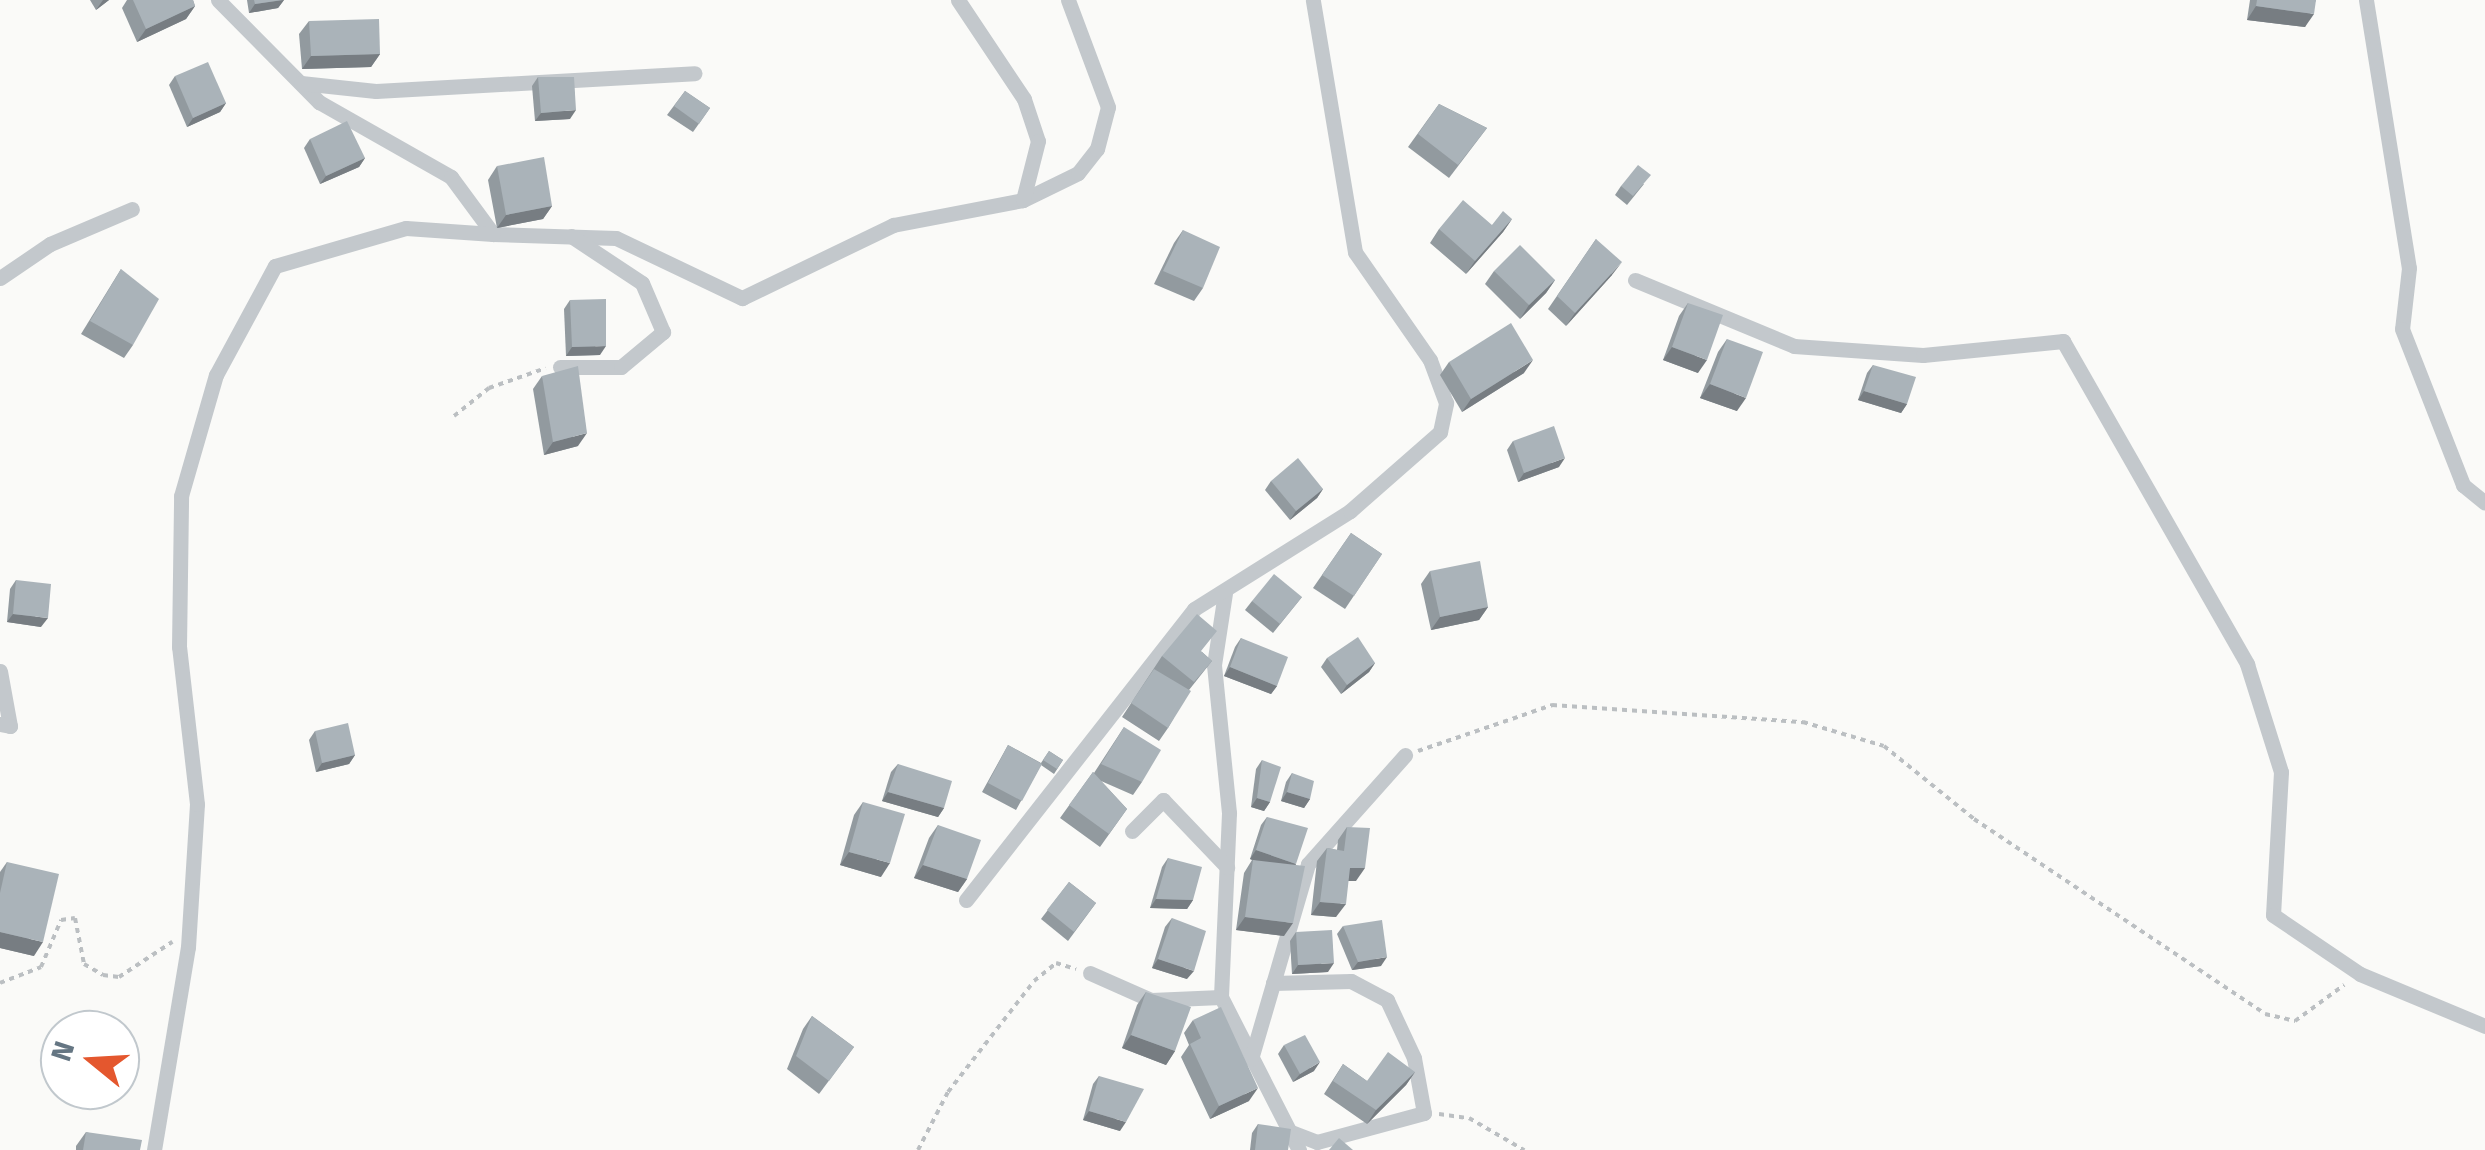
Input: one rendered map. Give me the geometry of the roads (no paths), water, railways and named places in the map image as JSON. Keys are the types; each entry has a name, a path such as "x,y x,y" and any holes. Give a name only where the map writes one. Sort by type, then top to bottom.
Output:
{"street":[{"path":"218,0 301,82 450,177 493,234"},
{"path":"958,0 1024,99 1038,140 1023,200"},
{"path":"154,1150 188,931 197,804 179,647 181,496 216,374 275,266 406,228 568,234 616,238 742,298 893,225 1023,200 1078,173 1097,150 1108,107 1068,0"},
{"path":"966,900 1194,610 1225,594 1410,462 1440,432 1446,402 1430,360 1355,252 1313,0"},
{"path":"2366,0 2409,268 2402,329 2462,485 2485,504"},
{"path":"301,82 376,91 694,73"},
{"path":"0,278 50,244 132,209"},
{"path":"560,366 621,367 663,332 642,283 568,234"},
{"path":"1634,280 1794,346 1923,355 2063,341 2247,664 2281,772 2273,915 2360,974 2485,1026"},
{"path":"1225,594 1214,664 1227,867 1221,997 1299,1150"},
{"path":"0,671 10,726 0,724"},
{"path":"1251,1060 1308,864 1405,755"},
{"path":"1132,832 1163,800 1227,867"},
{"path":"1090,973 1151,1000 1221,997"},
{"path":"1272,984 1351,981 1387,1000 1414,1058 1424,1113 1317,1142 1288,1131"}]}
